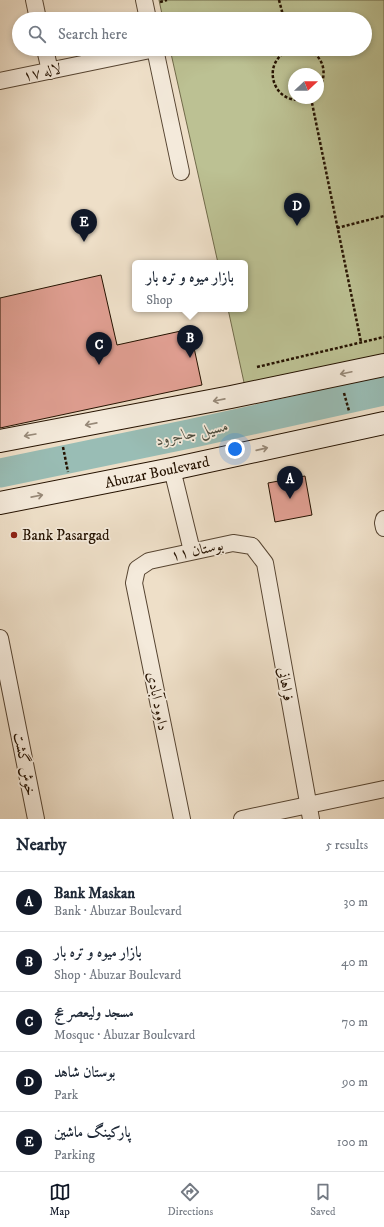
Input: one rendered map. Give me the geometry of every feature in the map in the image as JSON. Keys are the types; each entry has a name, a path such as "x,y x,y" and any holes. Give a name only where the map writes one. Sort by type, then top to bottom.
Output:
{"main road":[{"path":"0,441 231,397 384,365"},
{"name":"Abuzar Boulevard","path":"0,503 70,479 172,469 384,422"}],"street":[{"path":"34,0 37,12"},
{"path":"150,12 152,1"},
{"path":"47,56 50,71"},
{"name":"لاله ۱۷","path":"0,81 122,56"},
{"path":"156,56 181,172"},
{"path":"172,469 192,551"},
{"path":"384,520 384,528"},
{"name":"بوستان ۱۱","path":"134,583 137,569 149,561 233,543 252,546 265,563"},
{"name":"فراهانی","path":"265,563 310,812"},
{"name":"داوود آبادی","path":"134,583 182,819"},
{"name":"خوش گشت","path":"0,638 36,819"},
{"path":"242,819 310,812 384,789"}],"path":[{"path":"152,1 167,0"},
{"path":"280,0 283,12"},
{"path":"280,56 275,64 272,76 275,85 280,92 288,98"},
{"path":"317,56 321,60 324,68"},
{"path":"311,104 361,342"},
{"path":"337,228 384,216"},
{"path":"257,367 384,337"},
{"path":"343,388 350,416"},
{"path":"63,447 70,479"}],"green space":[{"path":"159,0 384,0 384,355 245,387 229,312 248,312 248,260 217,260 172,56 372,56 372,12 162,12"}],"building":[{"path":"101,275 117,345 190,329 202,385 0,428 0,298"},
{"path":"305,476 312,515 275,522 268,483"}],"waterway":[{"name":"مسیل جاجرود","path":"0,473 189,434 384,391"}],"place":[{"name":"بوستان شاهد","path":"297,226"},
{"name":"پارکینگ ماشین","path":"84,242"},
{"name":"بازار میوه و تره بار","path":"190,358"},
{"name":"مسجد ولیعصر عج","path":"99,365"},
{"name":"Bank Maskan","path":"290,499"},
{"name":"Bank Pasargad","path":"14,535"}]}
